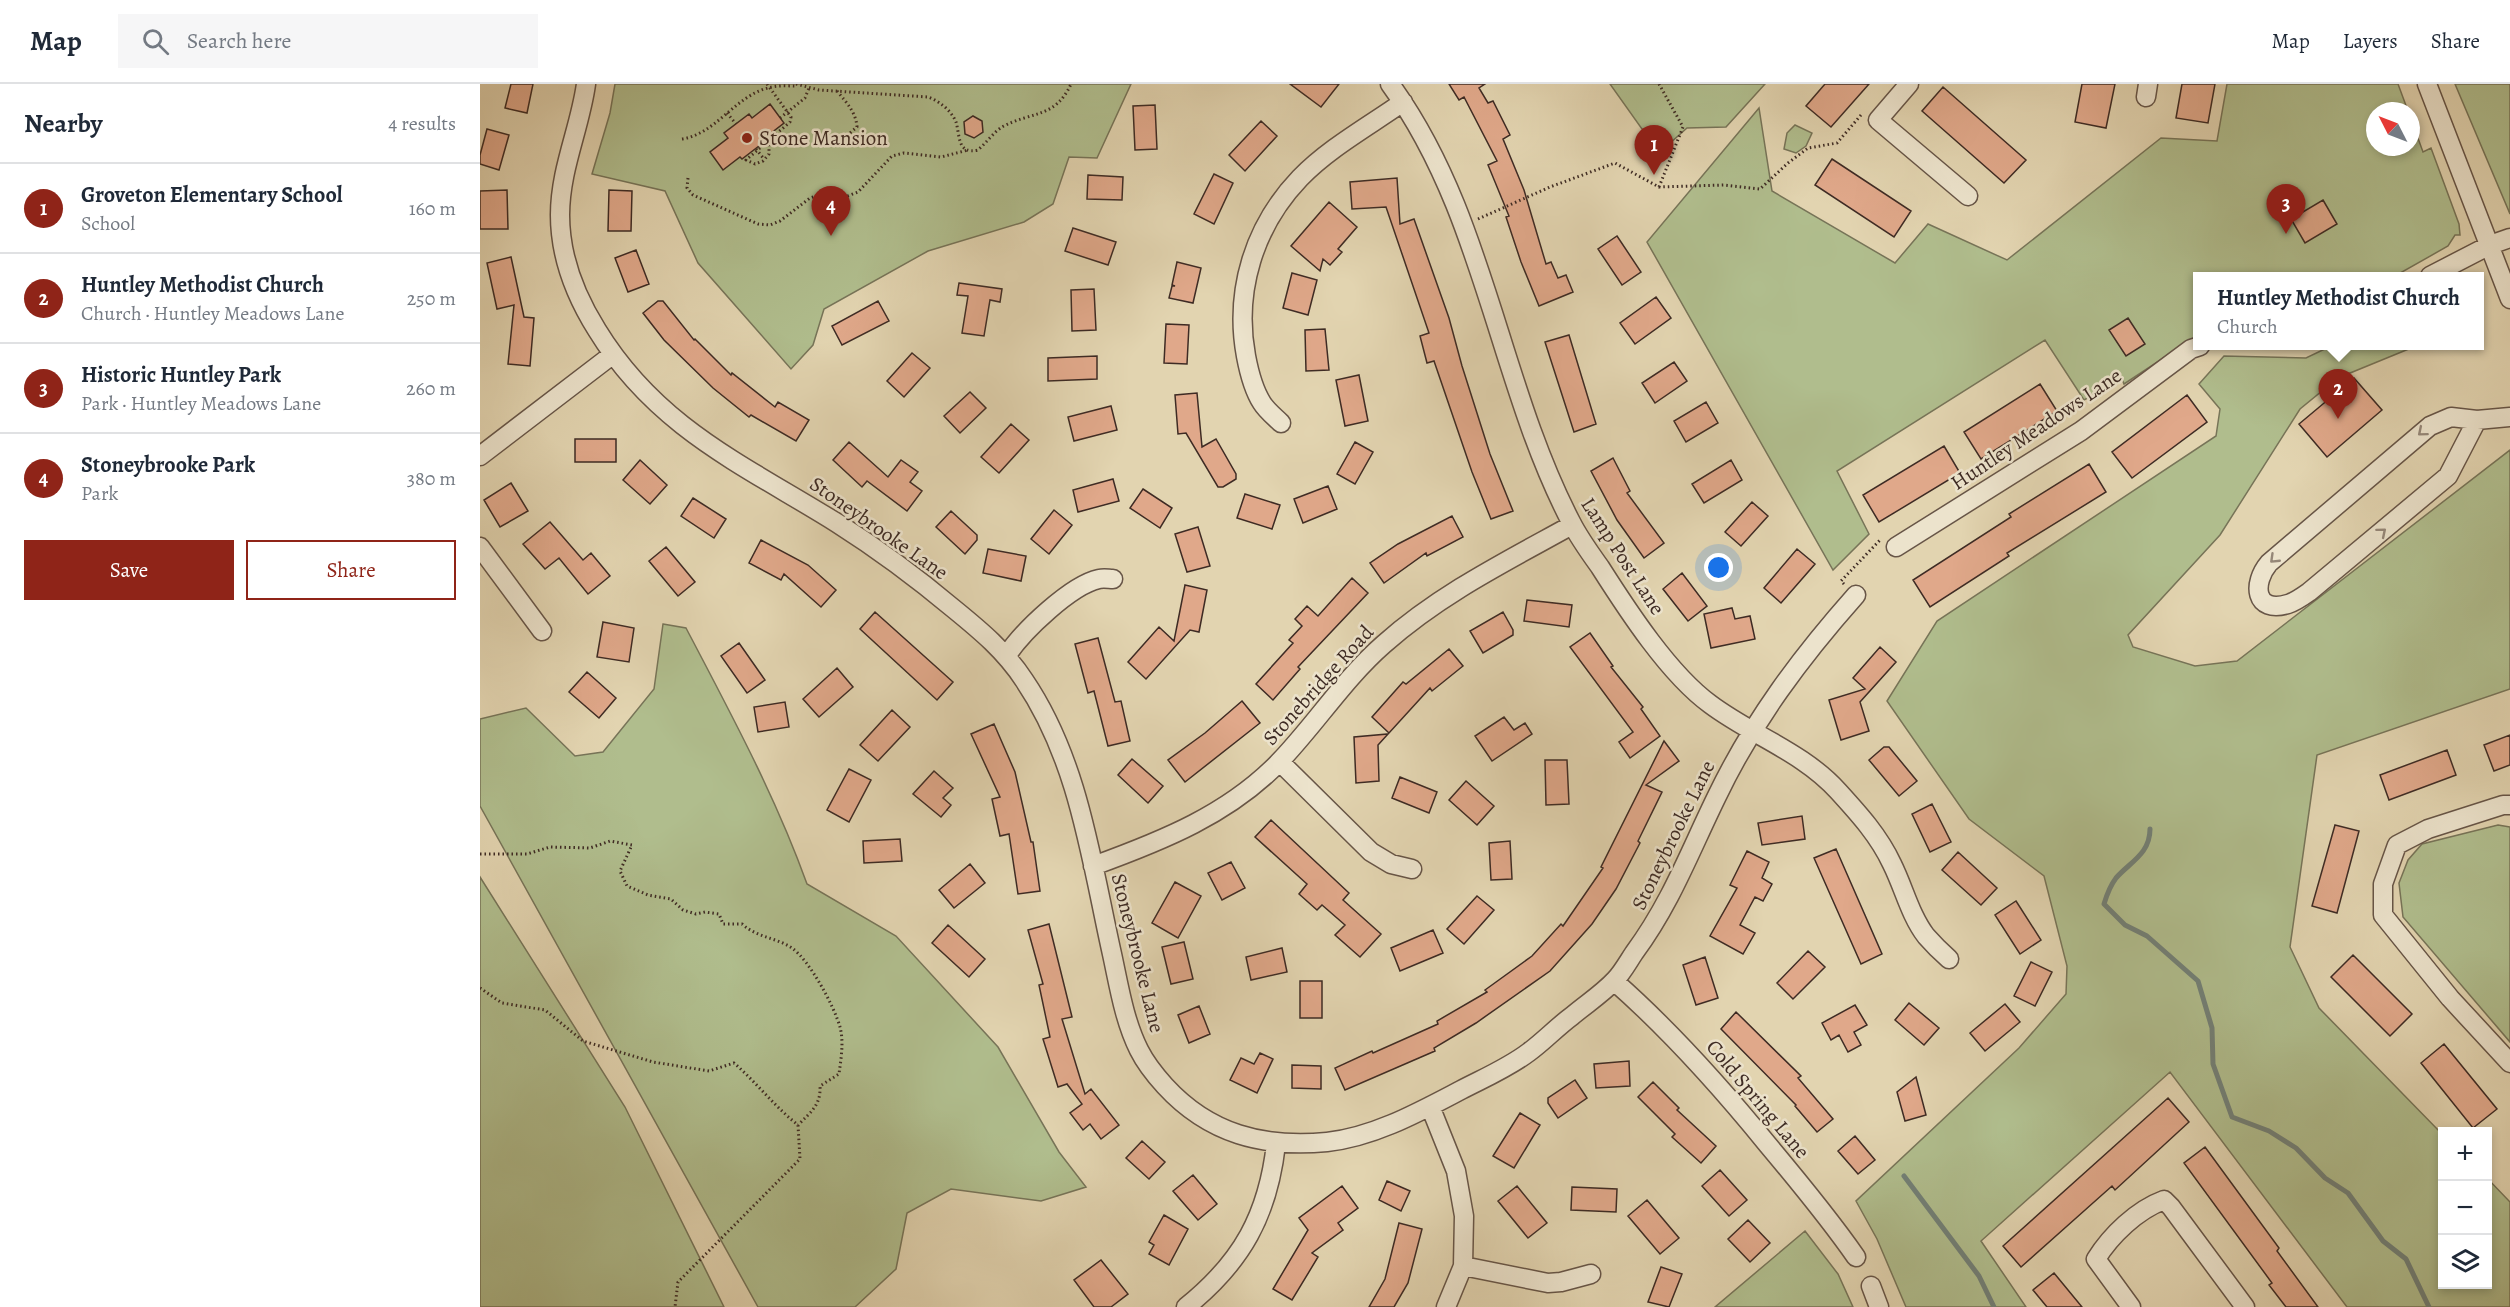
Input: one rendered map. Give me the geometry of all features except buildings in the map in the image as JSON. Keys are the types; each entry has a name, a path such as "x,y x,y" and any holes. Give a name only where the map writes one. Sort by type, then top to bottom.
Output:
{"street":[{"name":"Stoneybrooke Lane","path":"586,84 562,186 560,217 563,247 570,278 585,312 612,356 645,393 677,423 716,450 835,522 889,558 946,602 1007,655 1028,686 1062,748 1075,788 1131,1031 1148,1066 1190,1110 1211,1124 1237,1135 1276,1143 1326,1142 1353,1138 1430,1106 1505,1068 1528,1053 1614,981 1668,902 1716,797 1773,696 1856,595"},
{"name":"Lamp Post Lane","path":"1390,84 1425,137 1462,225 1481,275 1525,417 1544,467 1572,525 1618,595 1680,675 1711,705 1820,774 1867,823 1892,864 1914,916 1927,937 1948,959"},
{"path":"1909,84 1878,120 1968,196"},
{"path":"2427,84 2510,299"},
{"path":"1281,423 1263,405 1253,386 1242,335 1243,293 1261,235 1280,203 1310,168 1403,102"},
{"path":"2438,272 2490,245 2510,238"},
{"name":"Huntley Meadows Lane","path":"1896,547 2081,431 2193,348"},
{"path":"480,456 612,356"},
{"path":"2477,420 2448,476 2309,592 2288,604 2276,606 2268,604 2261,598 2258,582 2269,563 2430,426 2451,417 2477,420 2510,417"},
{"name":"Stonebridge Road","path":"1093,866 1158,842 1188,828 1227,805 1280,762 1358,670 1402,629 1456,590 1572,525"},
{"path":"480,547 542,631"},
{"path":"1007,655 1020,637 1067,596 1099,579 1113,579"},
{"path":"1280,762 1371,852 1391,864 1412,869"},
{"path":"2510,805 2428,829 2397,845 2383,884 2383,915 2450,998 2510,1063"},
{"name":"Cold Spring Lane","path":"1614,981 1655,1018 1710,1074 1828,1218 1856,1257"},
{"path":"1430,1106 1460,1185 1464,1216 1462,1266 1446,1307"},
{"path":"1186,1307 1209,1289 1233,1262 1254,1228 1269,1189 1276,1143"},
{"path":"2131,1307 2096,1259 2104,1246 2147,1206 2164,1200 2245,1307"},
{"path":"1462,1266 1548,1283 1591,1274"},
{"path":"1871,1286 1879,1307"}],"path":[{"path":"688,178 687,188 693,195 758,224 770,225 780,221 810,198 816,196 845,197 858,192 892,156 904,153 941,157 968,150 978,150 1001,128 1056,107 1066,95 1071,84"},
{"path":"1659,84 1683,128 1659,187"},
{"path":"682,139 701,133 767,86 797,85 837,91 915,94 934,99 955,120 959,141 968,150"},
{"path":"767,86 791,117 790,122 746,160 755,164 764,159 769,154 769,141"},
{"path":"780,118 805,98 809,88"},
{"path":"837,91 850,107 857,123 857,127 850,133"},
{"path":"1462,225 1550,187 1615,164 1659,187 1724,185 1760,189 1808,148 1838,143 1865,110 1878,120"},
{"path":"727,113 736,124"},
{"path":"756,150 764,159"},
{"path":"1856,595 1841,581 1877,541 1887,535 1896,547"},
{"path":"480,854 527,854 550,847 590,848 610,842 632,845 620,872 627,886 648,895 671,899 683,910 696,914 705,912 720,914 723,924 742,924 753,933 792,948 806,961 829,1004 840,1028 842,1051 839,1074 820,1086 821,1097 817,1106 798,1125"},
{"path":"480,988 501,1003 545,1010 583,1041 653,1062 709,1071 734,1063 798,1125 800,1159 678,1282 675,1307"}],"green space":[{"path":"615,84 1131,84 1097,158 1069,157 1053,204 1024,222 928,251 824,309 813,345 791,369 698,263 665,191 592,174 610,113"},
{"path":"1610,84 1765,84 1726,127 1687,128 1659,153"},
{"path":"2227,84 2398,84 2405,102 2366,102 2366,156 2420,156 2420,144 2423,152 2431,148 2459,224 2460,235 2455,235 2448,246 2402,272 2193,272 2193,339 2124,384 2122,379 2084,400 2045,340 1837,471 1869,534 1833,570 1647,242 1759,108 1772,191 1895,263 1928,224 2007,260 2161,138 2217,141"},
{"path":"2455,84 2510,84 2510,214"},
{"path":"1795,125 1812,133 1806,146 1796,153 1784,149 1787,133"},
{"path":"2323,350 2406,350 2338,378 2300,409 2220,535 2128,635 2133,647 2195,666 2237,661 2510,450 2510,689 2317,755 2290,947 2319,1008 2438,1130 2438,1289 2492,1289 2492,1183 2510,1202 2510,1307 2347,1307 2170,1072 1981,1241 2026,1307 1906,1307 1877,1239 1856,1201 2019,1048 2066,994 2067,966 2044,876 1969,819 1887,701 1937,621 2216,436 2220,409 2199,384 2224,356 2306,358"},
{"path":"663,624 686,628 766,786 807,884 896,936 998,1047 1059,1152 1086,1187 1041,1201 951,1189 907,1213 896,1269 855,1307 758,1307 480,806 480,719 526,708 575,756 603,752 654,689"},
{"path":"2498,825 2510,827 2510,1042 2403,917 2399,883 2408,860 2422,844"},
{"path":"480,877 625,1107 724,1307 480,1307"},
{"path":"1805,1231 1838,1274 1853,1307 1715,1307"}],"waterway":[{"path":"2150,829 2147,845 2116,878 2104,904 2125,925 2147,936 2198,981 2212,1028 2213,1064 2232,1117 2269,1131 2296,1148 2325,1178 2348,1193 2383,1241 2406,1259 2429,1307"},
{"path":"1904,1176 1979,1276 1994,1307"}],"place":[{"name":"Stone Mansion","path":"747,138"},
{"name":"Groveton Elementary School","path":"1654,175"},
{"name":"Historic Huntley Park","path":"2286,234"},
{"name":"Stoneybrooke Park","path":"831,236"},
{"name":"Huntley Methodist Church","path":"2338,419"}]}
